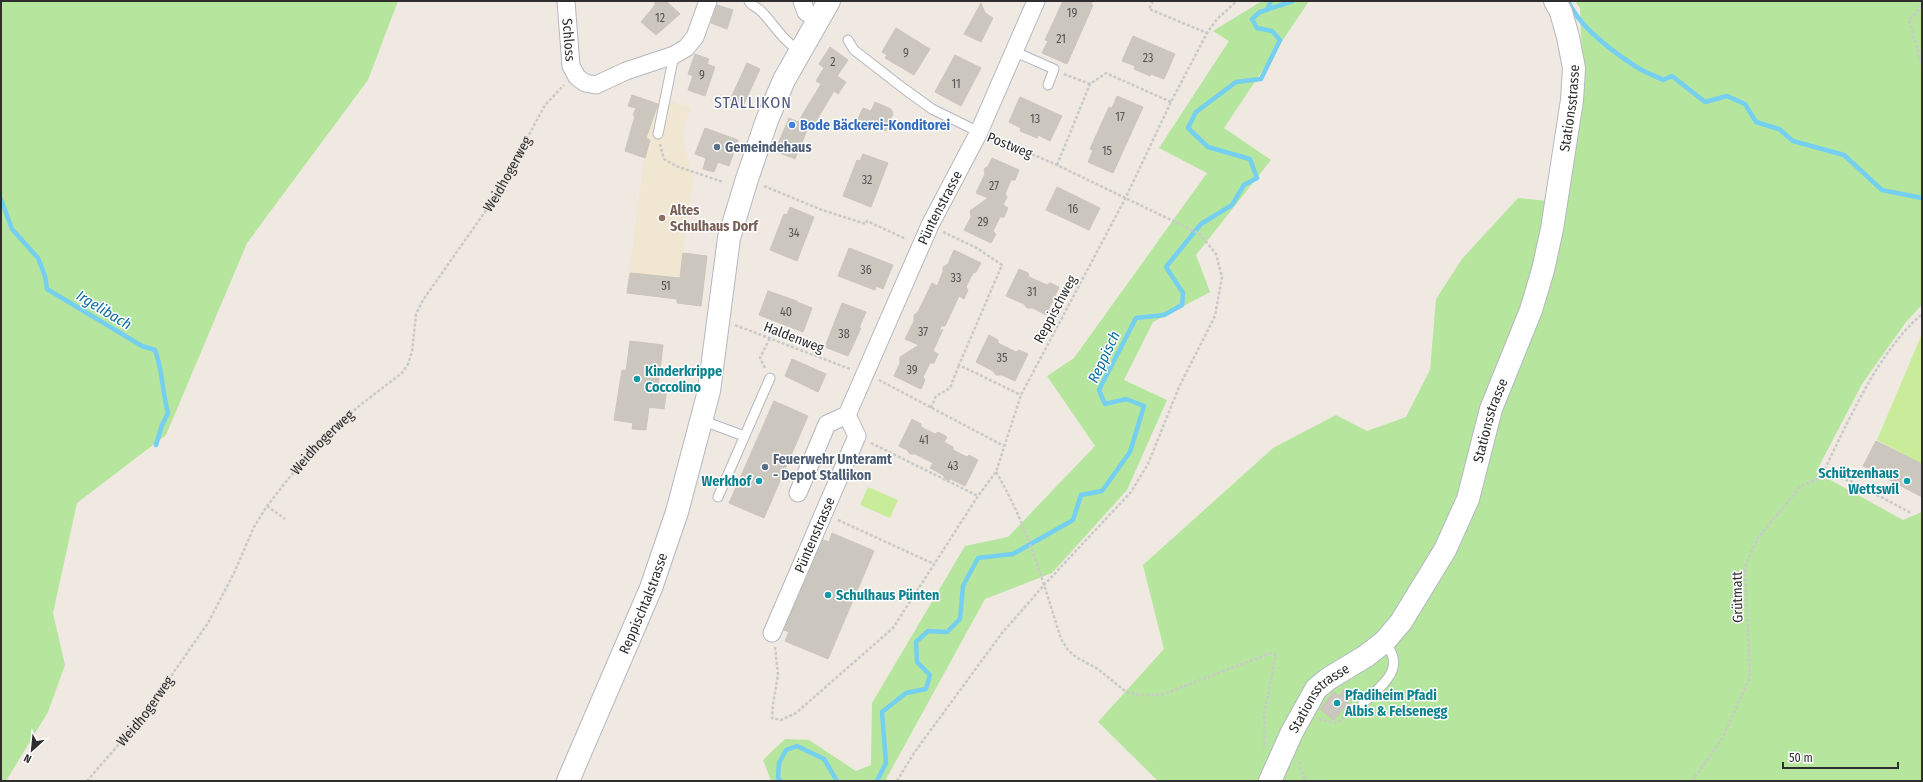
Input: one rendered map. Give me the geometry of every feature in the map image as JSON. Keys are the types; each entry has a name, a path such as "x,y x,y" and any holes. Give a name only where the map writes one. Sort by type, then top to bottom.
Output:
{"street":[{"name":"Schloss","path":"566,1 572,66 577,78"},
{"path":"577,78 585,83 596,85 626,71 674,55 686,48 695,37 708,1"},
{"path":"802,1 806,12 818,20"},
{"name":"Reppischtalstrasse","path":"568,781 651,588 677,512 709,391 728,238 747,179 770,114 784,80 829,1"},
{"name":"Püntenstrasse","path":"847,415 920,246 978,132 1036,1"},
{"name":"Stationsstrasse","path":"1270,781 1292,732 1316,689 1328,679 1366,656 1384,642 1408,610 1445,550 1459,522 1475,478 1491,409 1531,310 1543,270 1552,229 1572,100 1574,68 1561,12 1555,1"},
{"path":"798,493 827,424 847,415 857,436"},
{"name":"Püntenstrasse","path":"772,633 857,436"}],"lane":[{"path":"749,1 751,5 758,8 791,46 800,51"},
{"name":"Postweg","path":"848,40 854,50 932,109 978,132"},
{"path":"1013,51 1054,69 1048,85"},
{"path":"658,134 674,55"},
{"path":"718,497 770,378"},
{"path":"701,420 744,436"},
{"path":"1363,703 1389,678 1394,661 1391,650 1384,642"}],"path":[{"path":"1153,1 1149,9 1206,33"},
{"name":"Reppischweg","path":"772,633 777,659 778,675 772,718 781,720 796,713 893,628 978,496 996,472 1020,395 1126,197 1171,102 1206,33 1217,19 1237,1"},
{"path":"1922,6 1909,20 1922,65"},
{"path":"1061,73 1090,84"},
{"path":"1057,165 1090,84 1106,73 1171,102"},
{"name":"Weidhogerweg","path":"87,781 141,719 208,623 234,573 254,528 267,506 301,463 334,428 359,406 402,373 408,364 412,352 416,314 423,300 494,199 545,105 560,88 577,78"},
{"name":"Postweg","path":"978,132 1057,165 1200,234 1216,254 1222,277 1215,316 1179,387 1148,464 1131,492 1044,584"},
{"path":"661,148 664,159 676,166 723,182"},
{"path":"747,179 822,210 866,224 867,221 920,246"},
{"path":"930,225 977,248 1002,265 950,388 936,396 930,408"},
{"path":"1820,478 1879,365 1909,326 1922,314"},
{"name":"Haldenweg","path":"718,318 864,374 1004,446"},
{"path":"770,338 760,358 770,378"},
{"path":"959,365 1020,395"},
{"path":"857,436 978,496"},
{"path":"996,472 1008,493 1037,562 1061,639 1068,650 1098,669 1126,692 1140,695 1161,695 1271,653 1276,655 1264,714 1265,738 1263,753"},
{"name":"Grütmatt","path":"1692,781 1722,739 1750,677 1745,567 1758,538 1801,486 1820,478 1840,478 1853,482 1911,512"},
{"path":"267,506 285,519"},
{"path":"824,514 934,564"},
{"path":"897,781 914,753 1002,633 1044,584"},
{"path":"1319,719 1336,723 1351,715 1363,703"},
{"path":"1299,766 1306,781"},
{"path":"1312,781 1327,781"}],"shaded area":[{"name":"Altes Schulhaus Dorf","path":"639,97 662,105 664,99 691,108 682,132 693,183 683,253 707,256 701,306 677,303 677,299 627,293 644,158 625,151 635,116 633,115"}],"green space":[{"path":"1,1 398,1 368,80 247,243 166,435 77,503 53,613 65,665 48,712 6,781 1,781"},
{"path":"1262,1 1309,1 1224,128 1271,160 1196,255 1210,292 1153,322 1124,380 1167,400 1127,490 1052,573 985,599 885,781 771,781 763,760 785,739 809,740 856,771 871,765 872,703 965,546 1008,537 1095,446 1047,376 1074,358 1207,173 1159,148 1229,41 1213,31"},
{"path":"1575,1 1922,1 1922,305 1906,322 1862,384 1816,472 1903,520 1922,512 1922,781 1158,781 1098,722 1164,649 1143,565 1273,448 1336,415 1367,431 1406,417 1430,370 1436,299 1462,259 1518,198 1567,203 1583,86 1580,8"},
{"path":"1922,334 1922,464 1877,440"},
{"path":"868,487 898,500 890,518 860,505"}],"building":[{"path":"655,1 666,1 680,14 656,35 641,22 655,5"},
{"path":"1063,1 1093,1 1091,4 1093,5 1067,64 1042,53 1048,41 1045,40"},
{"path":"981,3 985,13 993,18 981,42 964,34"},
{"path":"717,5 733,10 727,29 711,23"},
{"path":"896,28 930,49 914,75 885,58 887,55 882,52"},
{"path":"1133,36 1175,54 1164,79 1151,74 1150,76 1134,69 1135,66 1122,61"},
{"path":"830,47 848,60 837,76 846,82 838,94 834,91 815,123 811,121 795,159 775,151 789,118 798,122 821,84 816,81 824,68 819,64"},
{"path":"695,54 709,59 707,64 715,67 705,96 688,90 693,76 688,74"},
{"path":"955,55 981,68 961,106 935,92"},
{"path":"747,63 760,69 743,106 730,100"},
{"path":"632,95 658,104 646,138 650,140 645,158 625,151 636,108 628,106"},
{"path":"1117,96 1143,107 1113,173 1088,162 1093,150 1090,149 1109,107 1112,108"},
{"path":"1020,97 1062,116 1050,141 1038,135 1037,138 1020,131 1021,128 1009,122"},
{"path":"875,102 891,109 893,114 886,131 858,119 863,108 871,111"},
{"name":"Gemeindehaus","path":"705,128 738,140 729,166 718,162 714,172 703,169 706,158 695,154"},
{"path":"863,154 888,163 871,207 843,196 857,160 860,161"},
{"path":"992,158 1019,170 1015,180 1011,180 1005,194 1007,197 1003,205 1008,208 1004,217 1000,217 993,231 996,234 991,243 964,230 971,217 970,211 988,198 976,193 985,174 984,169 988,166"},
{"path":"1057,187 1100,208 1089,230 1046,210"},
{"path":"790,207 814,217 797,261 770,250 784,214 787,215"},
{"path":"849,248 893,265 883,289 876,286 875,290 838,276"},
{"path":"954,250 981,263 976,272 973,273 966,287 968,290 964,299 959,296 945,326 941,326 939,332 943,329 933,351 938,354 934,363 930,363 923,377 925,380 921,389 894,376 900,363 900,357 919,345 905,339 914,321 914,315 918,312 932,283 937,286 943,272 943,267 948,264"},
{"name":"Altes Schulhaus Dorf","path":"683,253 707,256 701,306 677,303 677,299 627,293 630,273 680,278"},
{"path":"1019,269 1028,273 1029,277 1047,285 1050,283 1059,287 1046,315 1033,308 1027,308 1024,304 1006,296"},
{"path":"768,291 812,308 803,332 759,315"},
{"path":"842,303 866,312 859,328 861,328 848,356 825,347"},
{"path":"989,335 998,340 998,343 1016,352 1019,350 1028,354 1015,381 1002,375 996,375 993,371 976,362"},
{"name":"Kinderkrippe Coccolino","path":"630,341 663,345 658,387 667,388 664,409 649,407 646,430 632,429 633,423 614,420 622,370 626,371"},
{"path":"792,359 826,374 818,392 785,376"},
{"name":"Werkhof","path":"774,401 808,416 764,518 729,503"},
{"path":"912,419 921,424 921,427 935,434 938,432 947,437 944,442 953,447 953,450 967,457 969,455 978,460 965,486 951,479 946,480 943,475 930,468 933,463 915,454 910,454 907,450 899,446"},
{"name":"Schützenhaus Wettswil","path":"1876,441 1922,464 1922,497 1863,466"},
{"name":"Schulhaus Pünten","path":"832,533 874,551 828,659 785,641 789,632 784,630 823,540 829,542"},
{"name":"Pfadiheim Pfadi Albis & Felsenegg","path":"1344,689 1353,697 1334,720 1320,709 1334,692 1339,696"}],"waterway":[{"name":"Reppisch","path":"1267,10 1271,1"},
{"name":"Reppisch","path":"877,781 886,763 882,712 906,693 926,689 930,675 917,662 916,642 928,631 947,632 960,619 963,586 978,558 1013,554 1073,520 1081,495 1102,491 1130,452 1144,406 1126,399 1105,404 1099,390 1136,318 1164,315 1182,305 1183,293 1166,267 1201,224 1232,205 1244,185 1257,178 1250,159 1208,147 1188,128 1196,112 1236,82 1261,79 1280,40 1272,31 1257,28 1252,19 1260,12 1293,1"},
{"path":"1568,1 1580,20 1588,29 1616,53 1641,70 1663,80 1672,76 1705,102 1727,96 1745,104 1756,122 1779,129 1793,141 1844,155 1882,190 1922,198"},
{"name":"Irgelibach","path":"1,199 12,229 38,258 45,276 47,289 142,346 155,350 160,366 168,413 162,425 156,445"},
{"name":"Reppisch","path":"781,781 778,778 779,763 786,750 797,746 824,759 837,781"}],"place":[{"name":"Bode Bäckerei-Konditorei","path":"792,125"},
{"name":"Gemeindehaus","path":"717,147"},
{"name":"Altes Schulhaus Dorf","path":"662,218"},
{"name":"Kinderkrippe Coccolino","path":"637,379"},
{"name":"Feuerwehr Unteramt - Depot Stallikon","path":"765,467"},
{"name":"Werkhof","path":"759,481"},
{"name":"Schützenhaus Wettswil","path":"1907,481"},
{"name":"Schulhaus Pünten","path":"828,595"},
{"name":"Pfadiheim Pfadi Albis & Felsenegg","path":"1337,703"}],"district":[{"name":"STALLIKON","path":"753,102"}]}
